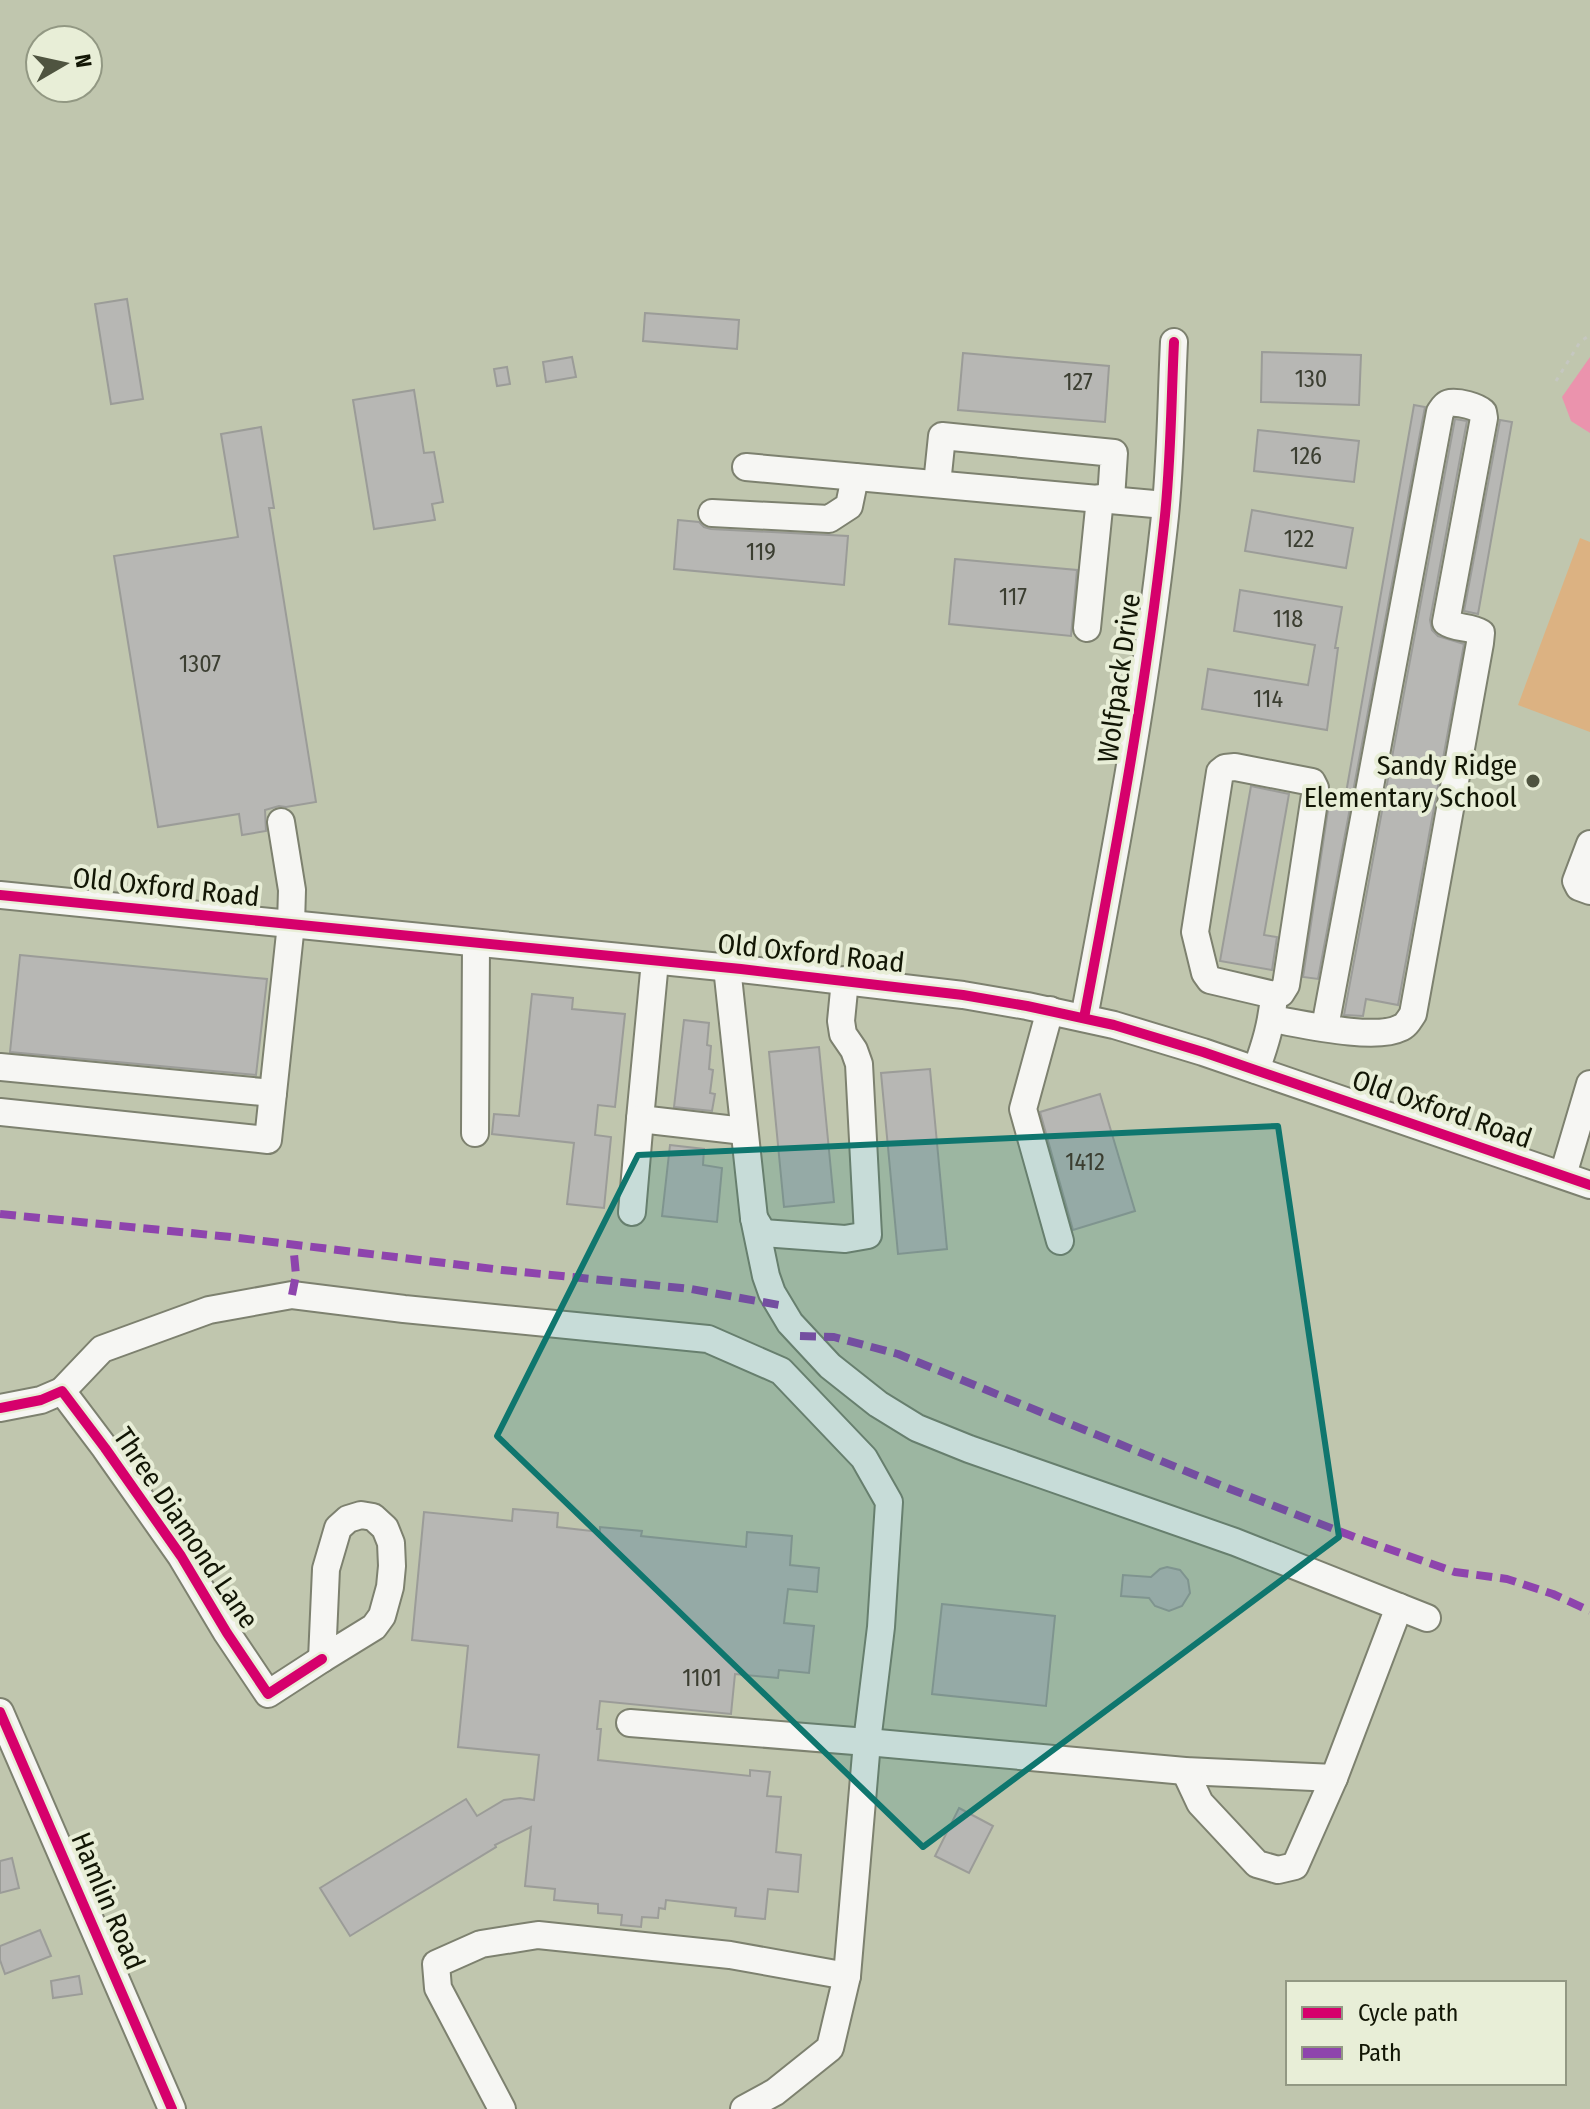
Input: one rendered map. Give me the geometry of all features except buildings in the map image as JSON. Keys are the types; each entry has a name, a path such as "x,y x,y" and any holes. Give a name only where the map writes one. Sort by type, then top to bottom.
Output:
{"street":[{"name":"Wolfpack Drive","path":"1084,1018 1139,716 1165,505 1174,342"},
{"path":"1256,1070 1268,1037 1273,1007 1286,985 1315,788 1312,782 1235,767 1225,768 1220,772 1195,932 1199,955 1210,980 1273,1007 1325,1027 1389,1032 1404,1027 1413,1014 1480,643 1481,633 1446,622 1484,418 1478,407 1451,403 1440,412 1325,1027"},
{"path":"937,484 942,436 1114,453 1087,628"},
{"path":"746,467 1165,505"},
{"path":"712,513 829,519 849,506 855,477"},
{"path":"0,1112 268,1140 291,924 292,890 281,822"},
{"path":"1590,844 1576,881 1579,887 1590,891"},
{"name":"Old Oxford Road","path":"0,895 727,967 963,995 1050,1010 1203,1052 1582,1179"},
{"path":"475,1133 476,943"},
{"path":"632,1212 655,961"},
{"path":"727,967 754,1218 766,1276 790,1323 830,1366 878,1404 917,1428 1235,1542 1427,1618"},
{"path":"754,1218 763,1233 845,1239 868,1235 859,1064 843,1034 841,1021 845,980"},
{"path":"1050,1010 1023,1109 1060,1241"},
{"path":"0,1067 273,1093"},
{"path":"1582,1179 1590,1084"},
{"path":"640,1119 744,1131"},
{"path":"0,1408 41,1400 62,1391 102,1349 209,1310 292,1295 703,1339 781,1371 864,1458 889,1502 881,1627 867,1742 847,1976 830,2048 775,2092 744,2109"},
{"name":"Three Diamond Lane","path":"62,1391 181,1556 268,1694 374,1627 382,1616 392,1566 391,1543 385,1528 373,1517 361,1515 348,1519 338,1528 326,1569 322,1659"},
{"path":"1185,1771 1200,1803 1257,1864 1278,1870 1295,1866 1334,1778 1399,1607"},
{"name":"Hamlin Road","path":"0,1712 172,2109"},
{"path":"630,1723 1185,1771 1334,1778"},
{"path":"502,2109 438,1988 436,1964 481,1944 538,1935 730,1955 847,1976"}],"path":[{"path":"1556,381 1580,342 1590,335"}],"highlighted area":[{"path":"1278,1126 1339,1537 923,1847 497,1436 638,1155"}],"shaded area":[{"path":"1590,357 1590,433 1571,421 1562,397"},
{"path":"1580,538 1590,542 1590,732 1518,705"}],"marked path":[{"path":"0,1214 691,1289 779,1305"},
{"path":"292,1295 296,1275 293,1244"},
{"path":"800,1336 834,1337 898,1354 1357,1538 1455,1572 1507,1579 1553,1594 1590,1611"}],"cycle path":[{"path":"1084,1018 1129,772 1157,587 1168,479 1174,342"},
{"path":"0,895 741,969 963,995 1027,1006 1114,1025 1203,1052 1590,1185"},
{"path":"0,1408 41,1400 62,1391 181,1556 268,1694 322,1659"},
{"path":"0,1712 172,2109"}],"place":[{"name":"Sandy Ridge Elementary School","path":"1533,781"}]}
